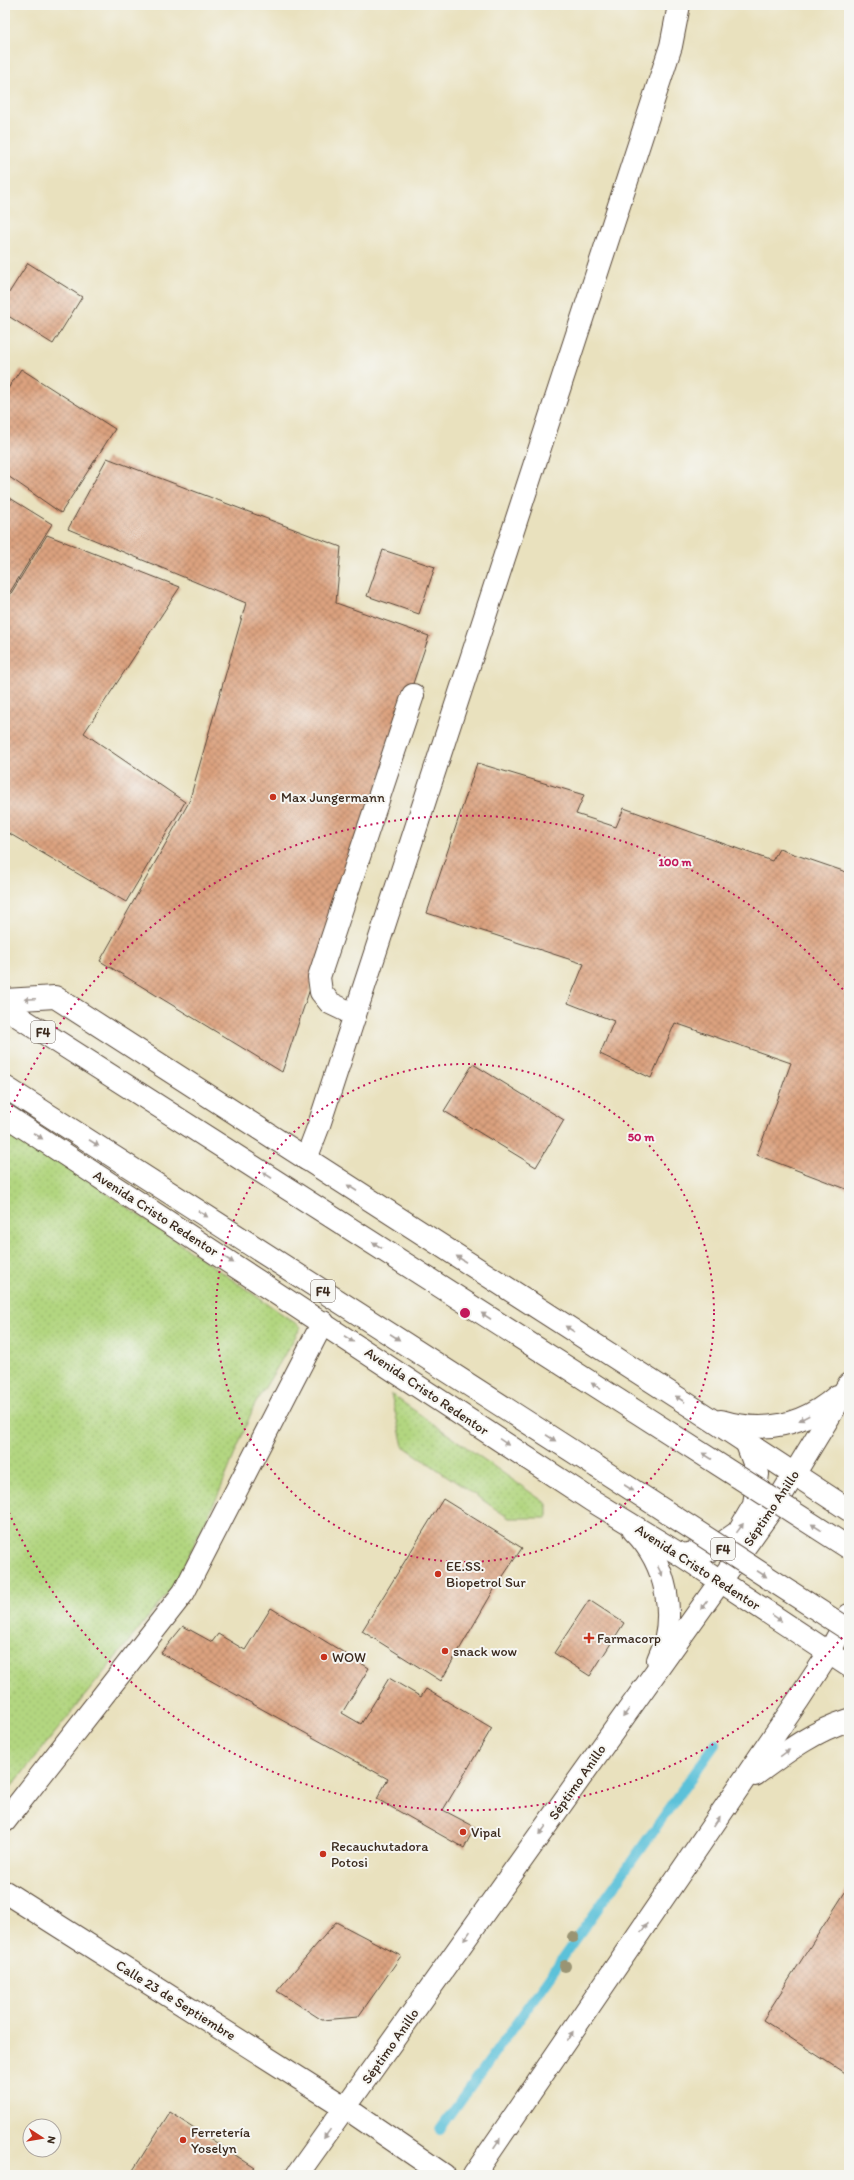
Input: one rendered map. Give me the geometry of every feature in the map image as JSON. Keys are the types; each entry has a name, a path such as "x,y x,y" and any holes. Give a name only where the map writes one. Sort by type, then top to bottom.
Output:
{"main road":[{"path":"306,1159 319,1125 671,46 679,5"},
{"path":"355,1015 330,1003 321,992 319,977 413,695"},
{"path":"5,1000 55,998 709,1418 849,1510"},
{"name":"F4","path":"5,1008 849,1548"},
{"name":"Avenida Cristo Redentor","path":"5,1086 849,1630"},
{"name":"Avenida Cristo Redentor","path":"5,1115 620,1518 681,1555 849,1666"},
{"path":"5,1820 184,1592 323,1322"},
{"path":"709,1418 738,1426 768,1428 798,1421 824,1407 848,1386"},
{"name":"Séptimo Anillo","path":"297,2175 648,1681 780,1499 848,1386"},
{"path":"681,1555 712,1550 738,1532 754,1505 758,1474 747,1444"},
{"path":"620,1518 646,1543 663,1576 669,1612 664,1648 648,1681"},
{"path":"474,2175 742,1784 829,1653 849,1615"},
{"path":"742,1784 797,1744 829,1726 849,1720"},
{"name":"Calle 23 de Septiembre","path":"5,1892 346,2108 444,2175"}],"green space":[{"path":"5,1123 301,1327 254,1406 219,1493 175,1584 8,1791 5,1792"},
{"path":"391,1394 547,1504 547,1518 509,1518 403,1446"}],"building":[{"path":"28,263 82,297 53,344 5,314 5,299"},
{"path":"21,369 115,429 61,513 5,474 5,393"},
{"path":"107,458 341,547 336,603 429,636 282,1072 100,961 189,802 246,603 68,529"},
{"path":"5,495 52,524 5,600"},
{"path":"47,535 180,587 84,733 185,802 126,902 5,831 5,603"},
{"path":"383,550 435,567 419,614 367,596"},
{"path":"477,763 584,795 576,814 616,827 624,808 772,861 779,849 849,873 849,1190 757,1155 791,1063 675,1023 651,1078 600,1054 614,1021 568,1003 584,964 427,913"},
{"path":"473,1064 564,1120 536,1167 444,1111"},
{"path":"443,1499 522,1548 495,1588 441,1681 362,1631"},
{"name":"Farmacorp","path":"589,1600 624,1623 590,1676 554,1653"},
{"path":"271,1608 369,1668 342,1713 361,1724 389,1678 421,1697 426,1689 492,1728 443,1810 475,1827 464,1848 377,1799 388,1779 161,1653 183,1626 212,1642 218,1634 245,1650"},
{"path":"849,1886 849,2076 763,2020"},
{"path":"336,1922 401,1956 358,2017 322,2020 277,1991"},
{"name":"Ferretería Yoselyn","path":"170,2112 255,2168 251,2175 130,2175"}],"waterway":[{"path":"440,2130 716,1743"}],"place":[{"name":"Max Jungermann","path":"273,797"},
{"name":"EE.SS. Biopetrol Sur","path":"438,1574"},
{"name":"Farmacorp","path":"589,1638"},
{"name":"snack wow","path":"445,1651"},
{"name":"WOW","path":"324,1657"},
{"name":"Vipal","path":"463,1832"},
{"name":"Recauchutadora Potosi","path":"323,1854"},
{"name":"Ferretería Yoselyn","path":"183,2140"}]}
